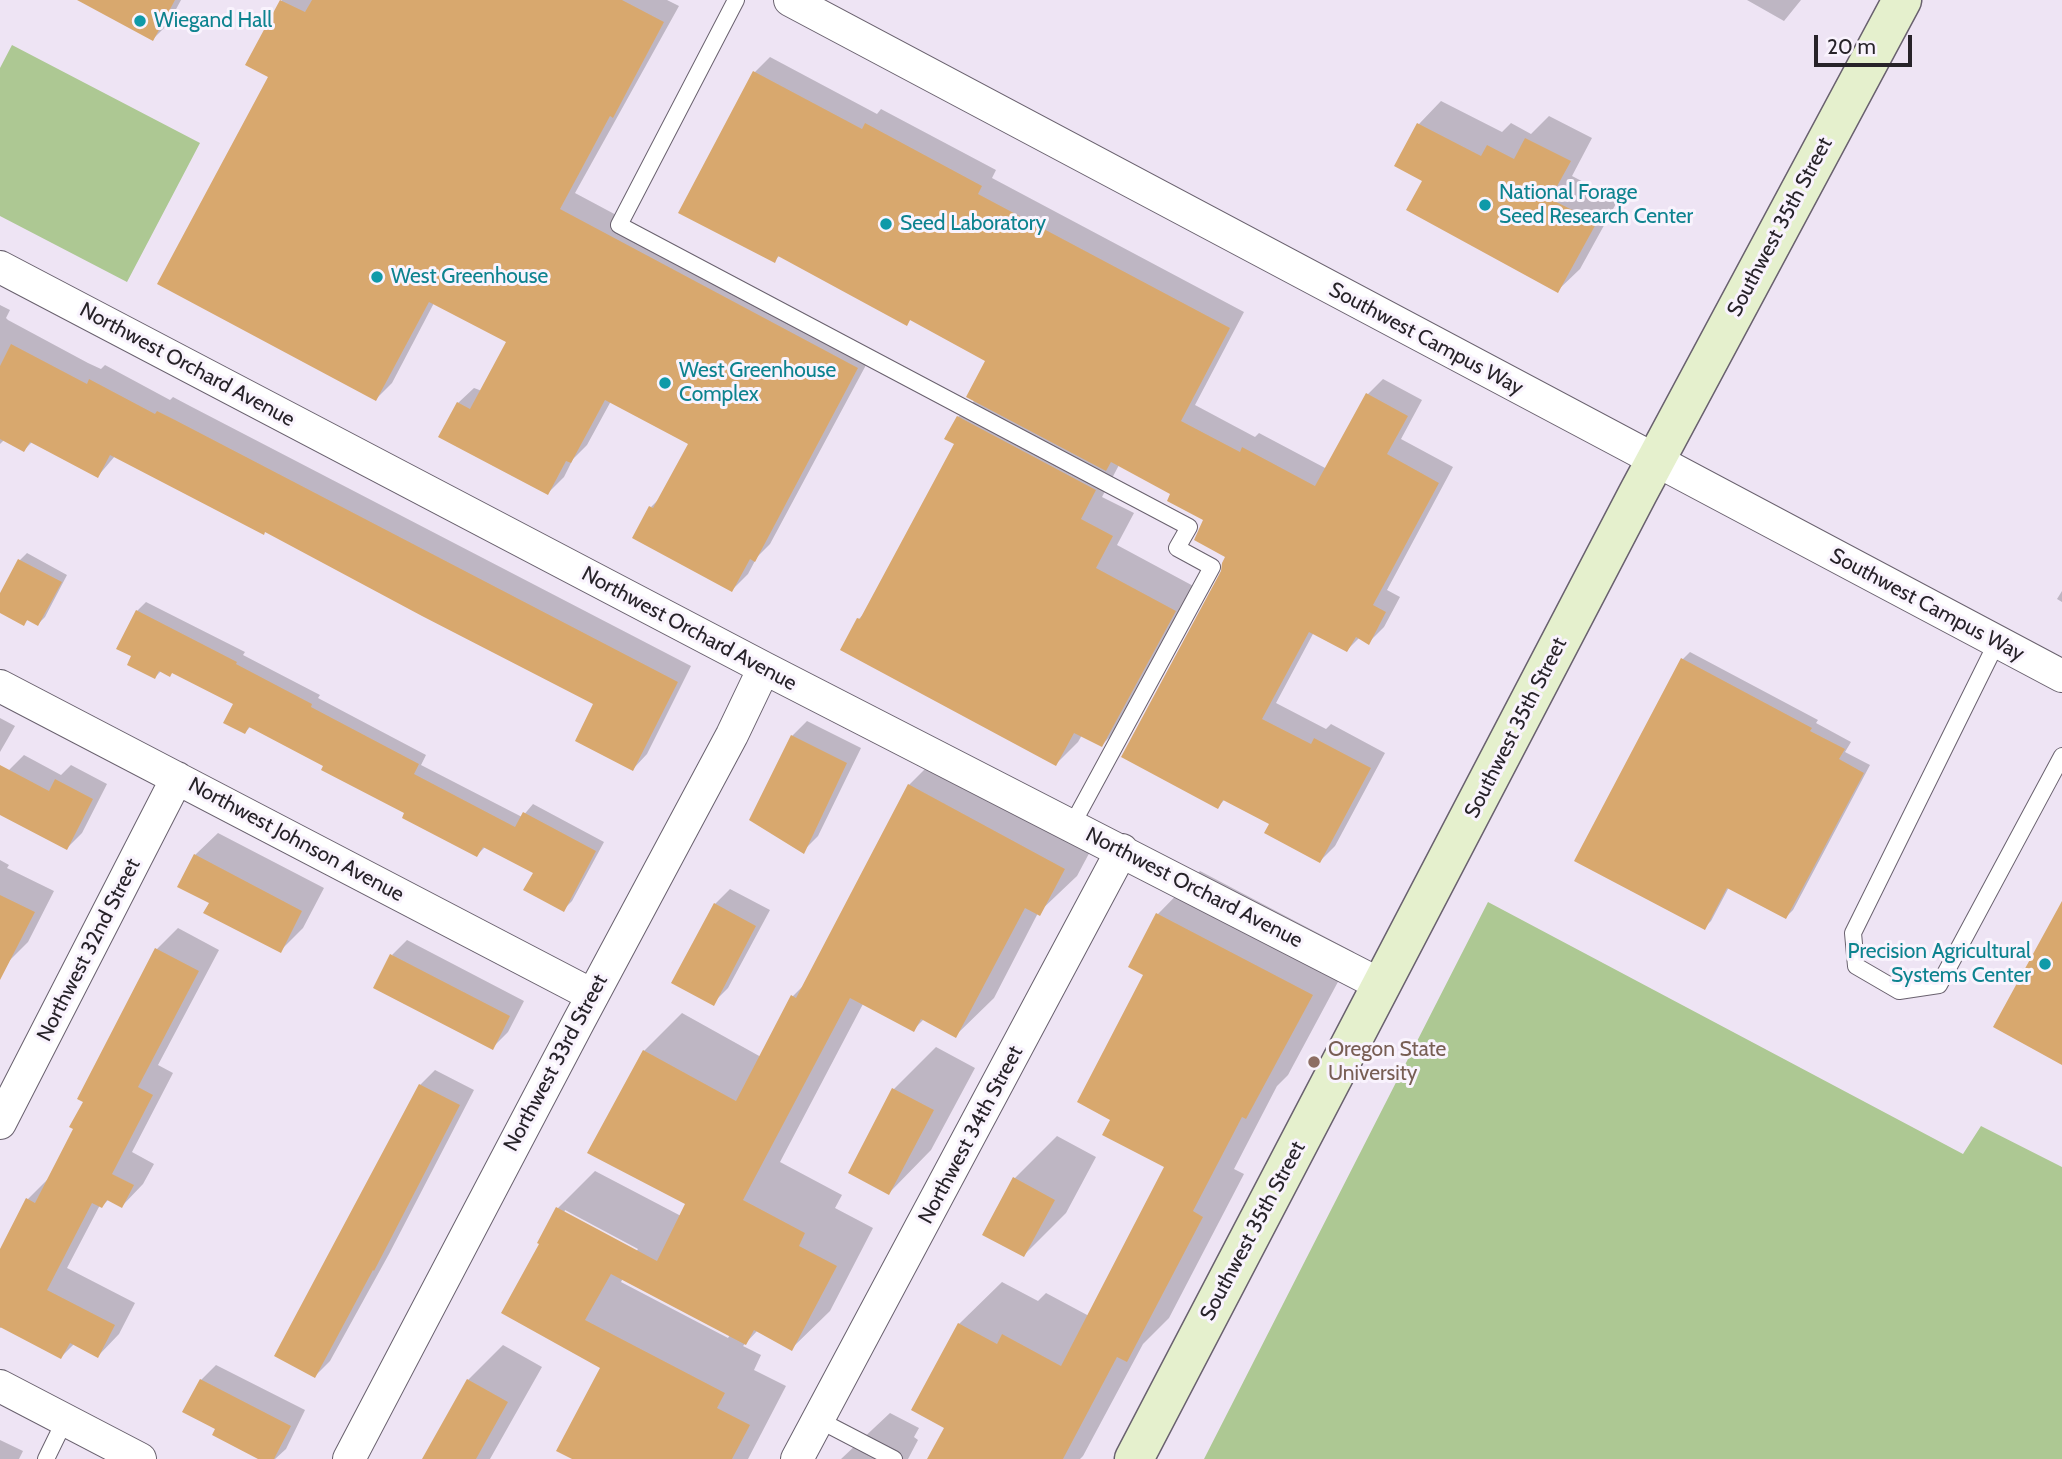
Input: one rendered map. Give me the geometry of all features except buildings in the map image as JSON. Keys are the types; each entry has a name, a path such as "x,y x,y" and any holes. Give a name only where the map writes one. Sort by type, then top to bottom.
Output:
{"main road":[{"name":"Southwest 35th Street","path":"1134,1459 1655,461 1902,0"}],"street":[{"name":"Southwest Campus Way","path":"790,0 2062,677"},
{"name":"Northwest Orchard Avenue","path":"0,267 764,668 1381,985"},
{"name":"Northwest 33rd Street","path":"349,1459 592,995 732,735 764,668"},
{"name":"Northwest Johnson Avenue","path":"0,686 592,995"},
{"name":"Northwest 32nd Street","path":"0,1123 177,778"},
{"name":"Northwest 34th Street","path":"797,1459 1122,850"},
{"path":"0,1386 140,1459"}],"lane":[{"path":"736,0 619,225 1189,527 1177,548 1212,567 1072,825"},
{"path":"1997,642 1853,933 1856,966 1899,991 1939,985 2062,756"},
{"path":"46,1459 65,1420"},
{"path":"820,1420 894,1459"}],"green space":[{"path":"12,45 200,143 127,282 0,216 0,68"},
{"path":"1488,902 1963,1154 1981,1126 2062,1167 2062,1459 1204,1459"}],"place":[{"name":"Wiegand Hall","path":"140,21"},
{"name":"National Forage Seed Research Center","path":"1485,205"},
{"name":"Seed Laboratory","path":"886,224"},
{"name":"West Greenhouse","path":"377,277"},
{"name":"West Greenhouse Complex","path":"665,383"},
{"name":"Precision Agricultural Systems Center","path":"2045,964"},
{"name":"Oregon State University","path":"1314,1062"}]}
